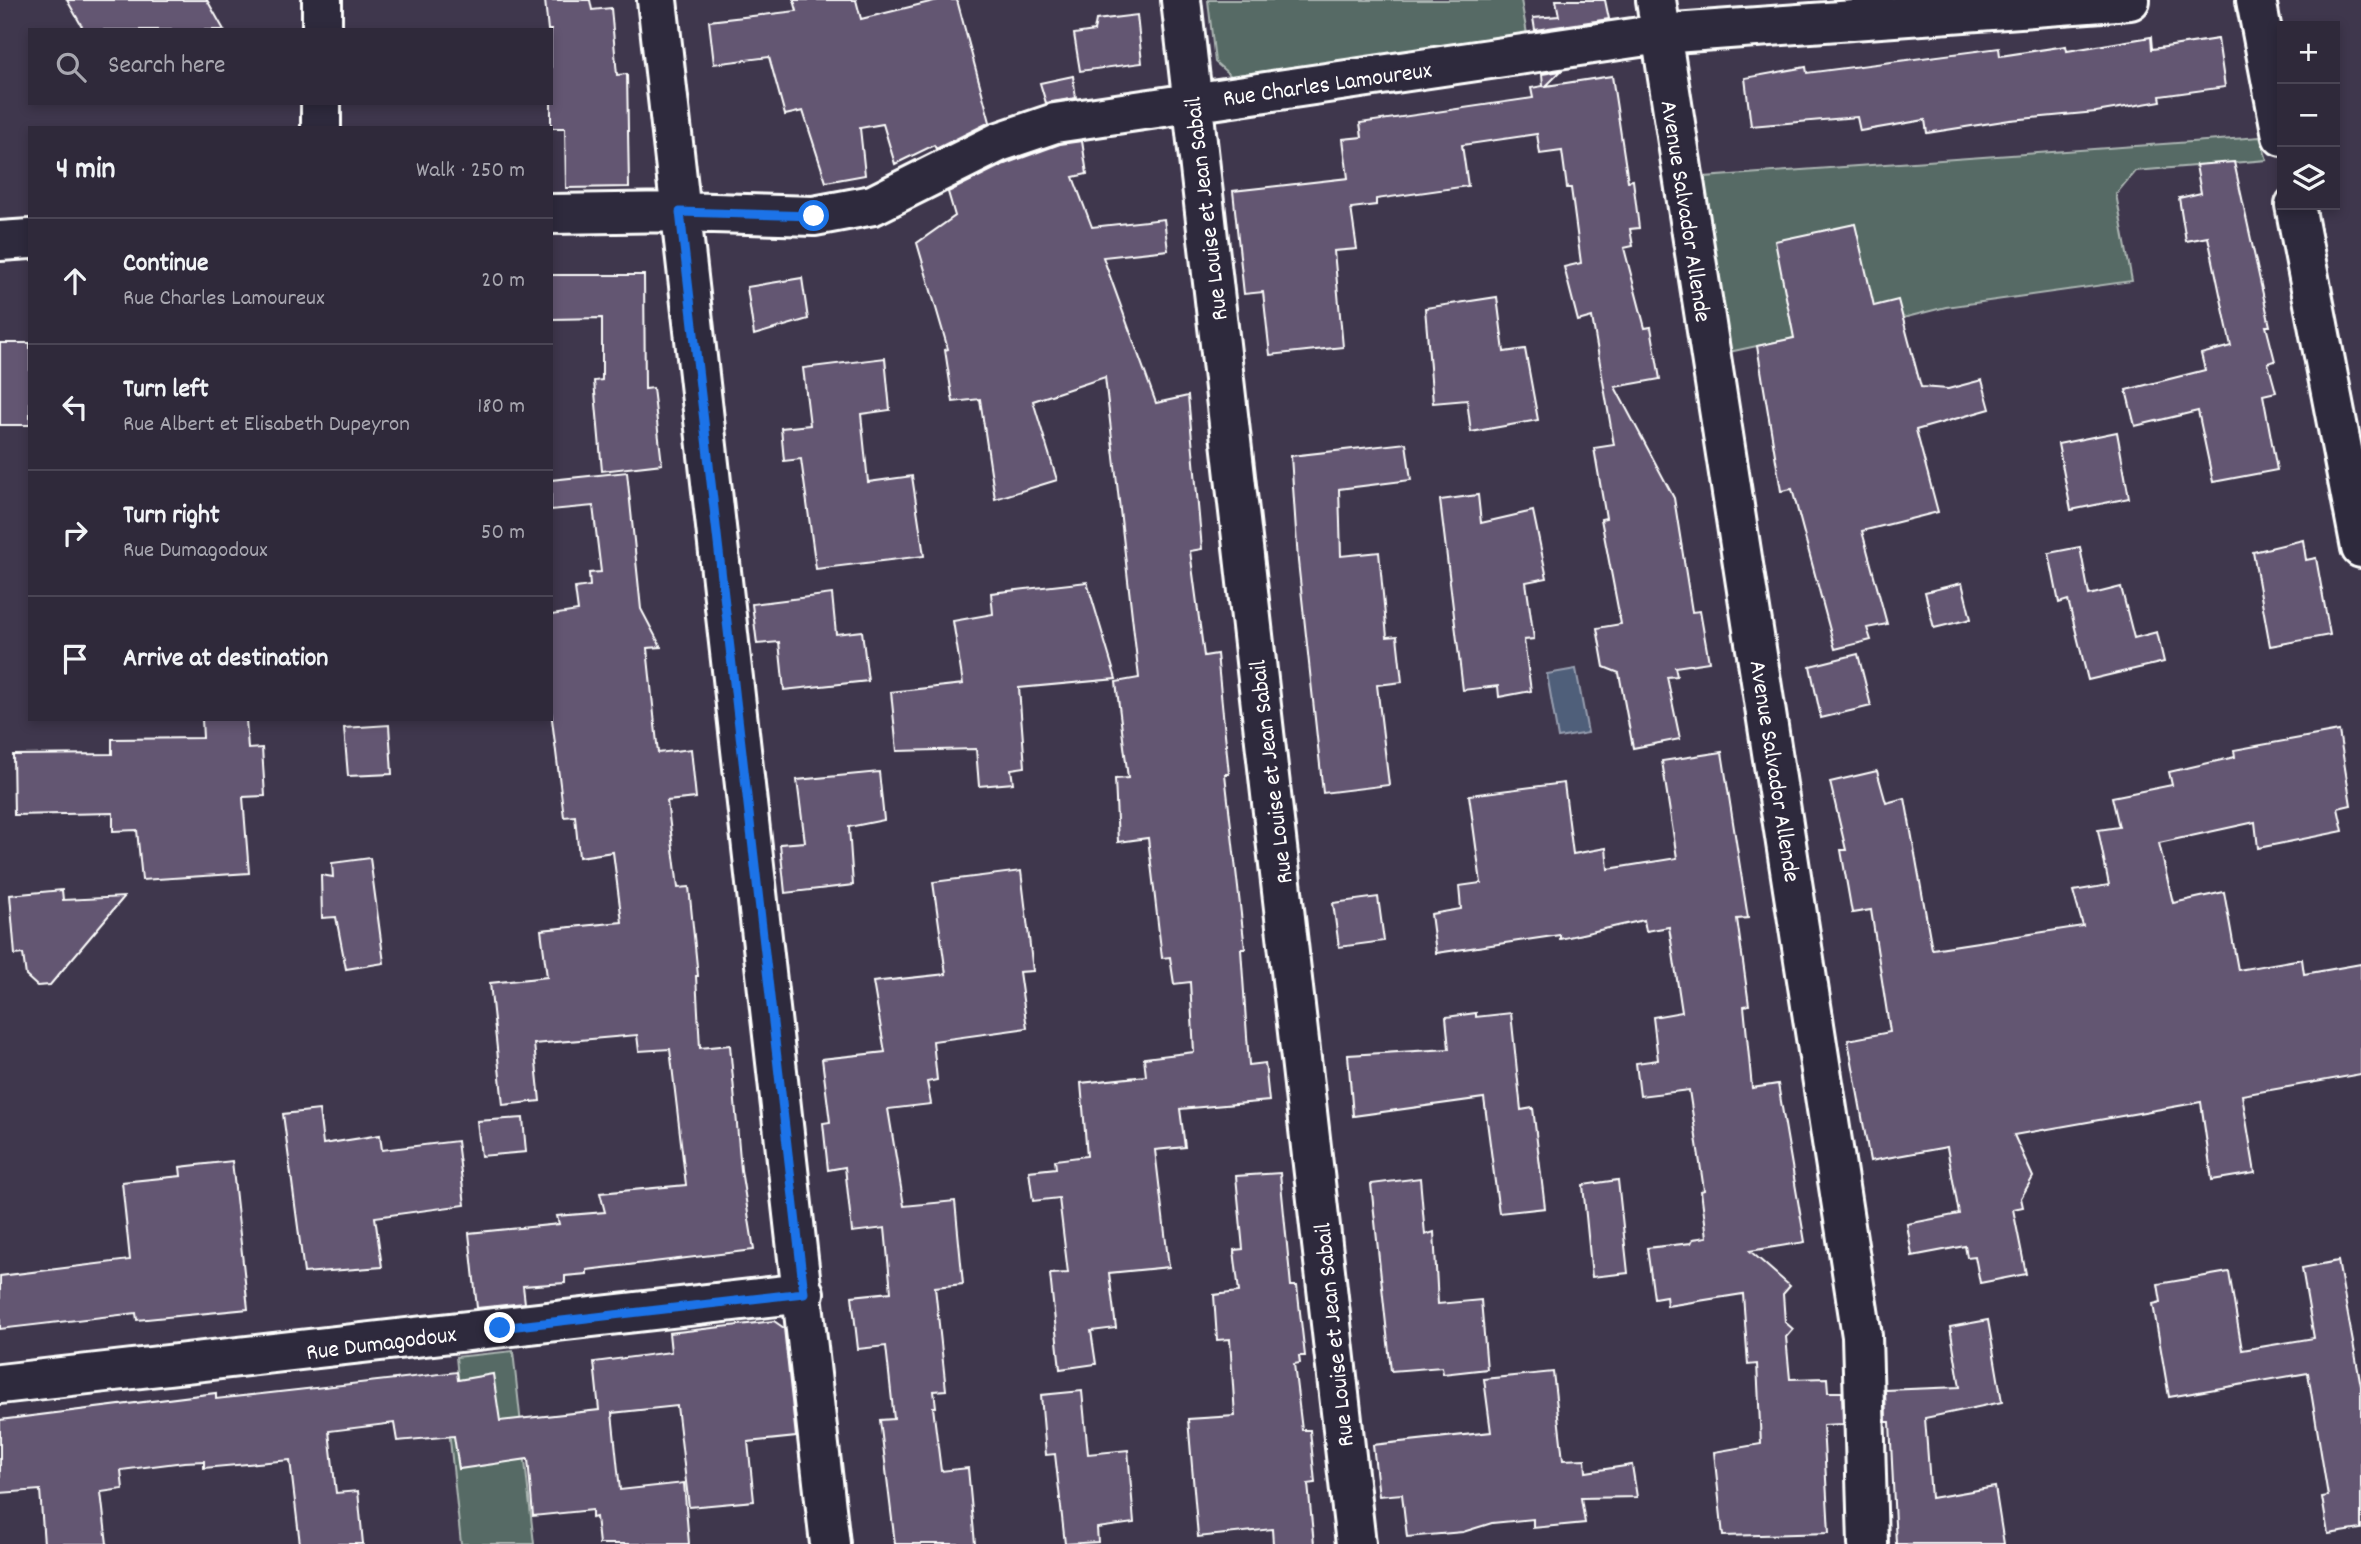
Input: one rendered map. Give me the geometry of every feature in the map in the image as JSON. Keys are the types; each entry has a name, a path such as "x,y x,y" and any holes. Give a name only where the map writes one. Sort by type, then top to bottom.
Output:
{"street":[{"path":"322,0 322,28"},
{"path":"657,0 804,1293 830,1544"},
{"name":"Rue Louise et Jean Sabail","path":"1181,0 1356,1544"},
{"name":"Rue Charles Lamoureux","path":"553,214 680,212 814,216 873,205 999,142 1055,123 1192,103 1658,17 2130,0"},
{"path":"2256,0 2277,110"},
{"name":"Avenue Salvador Allende","path":"1658,17 1829,1105 1862,1336 1868,1544"},
{"path":"321,105 321,126"},
{"path":"2296,210 2361,548"},
{"path":"0,241 28,239"},
{"name":"Rue Dumagodoux","path":"0,1384 804,1293"}],"green space":[{"path":"1208,0 1521,0 1527,34 1231,76 1215,62"},
{"path":"2260,137 2267,160 2135,171 2116,194 2132,281 1946,307 1836,335 1803,336 1729,352 1704,177"},
{"path":"513,1351 534,1544 461,1544 448,1420 462,1418 456,1357"}],"water":[{"path":"1576,669 1588,733 1558,738 1547,674"}],"building":[{"path":"67,0 207,0 223,28 83,28"},
{"path":"545,0 590,0 592,10 611,8 617,75 627,74 629,187 566,188 565,128 551,126 553,28 548,28"},
{"path":"794,0 856,0 861,19 938,0 957,0 990,122 936,149 934,145 895,164 883,124 860,128 865,175 826,182 803,111 785,115 769,57 714,64 709,21 797,11"},
{"path":"1556,0 1605,0 1609,19 1535,30 1533,18 1559,16"},
{"path":"1137,15 1142,63 1080,71 1074,34 1094,31 1096,20"},
{"path":"2151,37 2152,49 2218,39 2225,87 2160,96 2161,101 2096,112 2010,120 1927,133 1925,120 1860,131 1857,117 1751,126 1745,78 1806,67 1807,73 1999,48 2000,56 2066,46 2067,51"},
{"path":"1561,71 1546,86 1612,76 1628,181 1633,180 1639,228 1630,229 1633,246 1624,248 1645,328 1651,327 1660,379 1615,387 1674,498 1692,612 1700,611 1709,662 1675,667 1677,676 1667,677 1680,739 1633,748 1619,673 1604,667 1597,628 1621,624 1601,519 1606,518 1594,448 1614,445 1592,317 1578,321 1564,267 1581,263 1571,188 1567,188 1562,151 1540,154 1537,134 1462,145 1468,186 1376,199 1376,205 1351,208 1357,249 1334,251 1343,347 1270,355 1263,292 1244,294 1233,191 1348,178 1343,139 1362,137 1360,123 1533,98 1531,88 1543,86 1542,74"},
{"path":"1073,76 1076,98 1046,103 1040,83"},
{"path":"1082,141 1087,174 1073,177 1092,227 1164,219 1168,250 1103,257 1156,403 1188,396 1202,549 1190,551 1204,656 1217,654 1229,774 1225,774 1245,949 1241,949 1249,1065 1265,1063 1269,1101 1180,1109 1185,1147 1155,1150 1169,1267 1109,1273 1116,1328 1091,1331 1096,1364 1060,1369 1050,1274 1068,1273 1059,1198 1033,1201 1029,1171 1056,1168 1055,1160 1087,1156 1081,1083 1146,1076 1144,1058 1194,1052 1190,982 1174,984 1170,957 1162,958 1148,838 1118,842 1115,779 1128,778 1116,682 1139,678 1105,377 1033,401 1057,480 995,499 980,399 953,402 945,350 948,349 917,243 955,216 948,192 1002,165 1060,144"},
{"path":"2234,162 2270,326 2266,326 2275,361 2268,363 2276,392 2263,395 2277,470 2213,482 2198,411 2135,426 2126,390 2205,370 2201,354 2231,346 2208,237 2186,241 2179,198 2201,193 2196,165"},
{"path":"1855,224 1874,306 1898,300 1921,387 1948,389 1982,380 1990,409 1916,430 1938,512 1862,531 1887,624 1867,628 1871,640 1835,649 1792,489 1781,491 1757,346 1794,338 1775,241"},
{"path":"553,275 644,275 645,389 653,388 662,464 602,471 594,381 602,380 602,318 553,319"},
{"path":"802,278 808,319 754,335 747,287"},
{"path":"1497,297 1504,352 1525,349 1538,420 1471,432 1467,400 1433,403 1425,308"},
{"path":"0,343 28,343 28,425 0,425"},
{"path":"885,358 890,410 861,414 868,482 912,476 924,556 816,569 801,459 784,461 781,428 810,425 803,368"},
{"path":"2117,432 2129,498 2071,510 2058,444"},
{"path":"1406,443 1411,480 1339,489 1341,556 1379,552 1387,637 1397,636 1402,682 1377,685 1389,785 1323,793 1298,561 1291,456"},
{"path":"627,472 641,609 661,647 647,648 658,753 691,749 696,798 667,801 678,888 689,887 698,976 700,1048 730,1045 741,1170 754,1250 587,1270 587,1274 565,1276 565,1283 523,1286 525,1303 477,1308 469,1233 559,1224 557,1216 605,1212 600,1193 686,1185 670,1049 639,1051 637,1035 534,1044 540,1101 503,1105 490,983 547,977 541,930 622,922 613,852 579,857 575,816 564,817 552,721 553,615 578,611 575,588 590,586 589,573 601,572 593,506 553,510 553,480"},
{"path":"1478,495 1481,523 1533,511 1547,578 1526,582 1534,639 1524,640 1531,691 1499,697 1498,686 1463,690 1440,500"},
{"path":"2303,540 2306,560 2316,558 2330,635 2270,646 2253,552"},
{"path":"2080,547 2089,595 2121,587 2134,638 2157,632 2164,662 2088,680 2068,600 2059,603 2049,553"},
{"path":"1087,582 1116,679 1019,688 1025,767 1011,769 1013,783 979,786 976,749 897,751 891,692 963,684 953,621 993,614 991,593"},
{"path":"1962,583 1971,619 1934,628 1925,592"},
{"path":"832,594 836,634 862,631 868,681 784,690 779,642 757,644 752,604"},
{"path":"1858,654 1871,706 1821,718 1810,666"},
{"path":"202,721 246,721 248,749 262,748 265,796 243,797 249,873 142,880 137,830 113,831 113,813 14,815 13,755 112,754 112,739 203,738"},
{"path":"389,725 392,774 348,776 344,728"},
{"path":"2339,731 2351,805 2338,808 2343,831 2258,848 2255,822 2159,843 2173,903 2224,892 2238,970 2302,959 2304,974 2361,964 2361,1074 2242,1095 2255,1173 2212,1180 2201,1102 2014,1135 2033,1177 2021,1198 2023,1207 2013,1209 2026,1274 1980,1283 1975,1256 1967,1257 1965,1246 1912,1256 1907,1224 1959,1214 1947,1147 1870,1161 1848,1040 1890,1032 1871,910 1852,913 1841,850 1846,850 1830,782 1877,771 1886,803 1905,798 1932,949 2083,926 2073,891 2109,885 2098,830 2119,827 2112,797 2172,785 2169,772 2235,757 2234,750"},
{"path":"1722,752 1748,918 1737,919 1749,1005 1744,1006 1752,1088 1778,1084 1805,1242 1750,1251 1790,1286 1783,1294 1785,1322 1793,1329 1786,1337 1790,1379 1827,1378 1828,1392 1842,1392 1843,1424 1823,1425 1829,1533 1723,1536 1714,1452 1761,1444 1757,1364 1748,1365 1743,1294 1667,1306 1666,1296 1654,1298 1647,1248 1691,1243 1693,1239 1707,1237 1701,1191 1704,1190 1689,1090 1640,1096 1636,1063 1658,1060 1653,1017 1682,1012 1669,927 1646,931 1644,920 1560,939 1560,935 1436,953 1431,914 1461,909 1459,886 1481,883 1469,795 1564,783 1573,854 1606,848 1608,869 1677,858 1662,761"},
{"path":"879,772 884,820 849,827 853,885 785,893 780,844 805,842 797,780"},
{"path":"370,858 384,963 346,969 336,917 322,918 321,875 333,877 332,863"},
{"path":"1021,871 1033,971 1019,972 1027,1028 933,1041 937,1080 927,1082 931,1104 888,1109 904,1206 955,1201 963,1284 935,1287 946,1390 934,1391 936,1407 933,1407 941,1471 968,1468 975,1544 895,1544 880,1420 894,1419 886,1346 858,1349 852,1296 891,1292 885,1228 852,1232 845,1167 828,1170 823,1123 830,1122 822,1059 885,1052 873,982 946,974 933,882"},
{"path":"62,890 63,900 124,897 50,985 37,986 26,976 23,954 15,955 10,895"},
{"path":"1378,897 1384,941 1339,947 1333,903"},
{"path":"1476,1013 1476,1017 1511,1013 1521,1110 1533,1108 1545,1208 1499,1213 1484,1098 1353,1116 1348,1055 1449,1049 1446,1017"},
{"path":"319,1110 323,1144 380,1135 382,1150 457,1141 465,1205 375,1217 382,1267 304,1273 283,1114"},
{"path":"523,1118 526,1152 481,1156 477,1121"},
{"path":"232,1161 248,1309 137,1320 136,1313 0,1329 0,1276 130,1260 122,1182 181,1176 180,1167"},
{"path":"1280,1173 1291,1286 1297,1286 1305,1356 1299,1356 1300,1363 1294,1364 1302,1430 1310,1430 1315,1483 1308,1484 1314,1544 1273,1544 1272,1529 1198,1537 1188,1419 1235,1416 1230,1339 1217,1340 1214,1295 1239,1292 1234,1250 1243,1249 1236,1176"},
{"path":"1420,1178 1425,1235 1434,1232 1438,1304 1481,1300 1487,1369 1443,1374 1442,1367 1391,1371 1371,1184"},
{"path":"1618,1180 1628,1273 1592,1277 1583,1185"},
{"path":"2338,1261 2361,1386 2361,1529 2328,1534 2322,1497 2328,1496 2308,1373 2169,1397 2153,1304 2161,1302 2158,1284 2229,1272 2242,1350 2314,1338 2302,1268"},
{"path":"1988,1320 2002,1402 1925,1418 1931,1498 1995,1487 2004,1544 1896,1544 1890,1422 1886,1422 1885,1390 1960,1387 1950,1327"},
{"path":"774,1321 784,1328 796,1437 748,1442 754,1501 689,1507 677,1406 612,1413 620,1490 684,1483 689,1544 599,1544 596,1517 592,1518 592,1510 533,1516 528,1459 459,1469 454,1436 397,1441 394,1423 329,1431 336,1493 358,1491 363,1544 300,1544 290,1460 204,1468 204,1461 184,1462 121,1470 123,1489 101,1492 107,1544 44,1544 40,1490 0,1493 0,1420 216,1393 216,1399 457,1372 458,1380 493,1374 500,1421 599,1410 594,1362 671,1352 669,1333"},
{"path":"1553,1372 1563,1460 1585,1459 1586,1472 1632,1465 1637,1497 1581,1498 1585,1523 1533,1528 1533,1519 1492,1523 1463,1532 1407,1537 1402,1494 1379,1496 1373,1445 1491,1432 1484,1379"},
{"path":"1082,1391 1088,1454 1128,1450 1134,1523 1097,1528 1098,1542 1065,1544 1055,1454 1046,1455 1041,1395"}],"route":[{"path":"500,1328 804,1293 680,212 814,216"}]}
